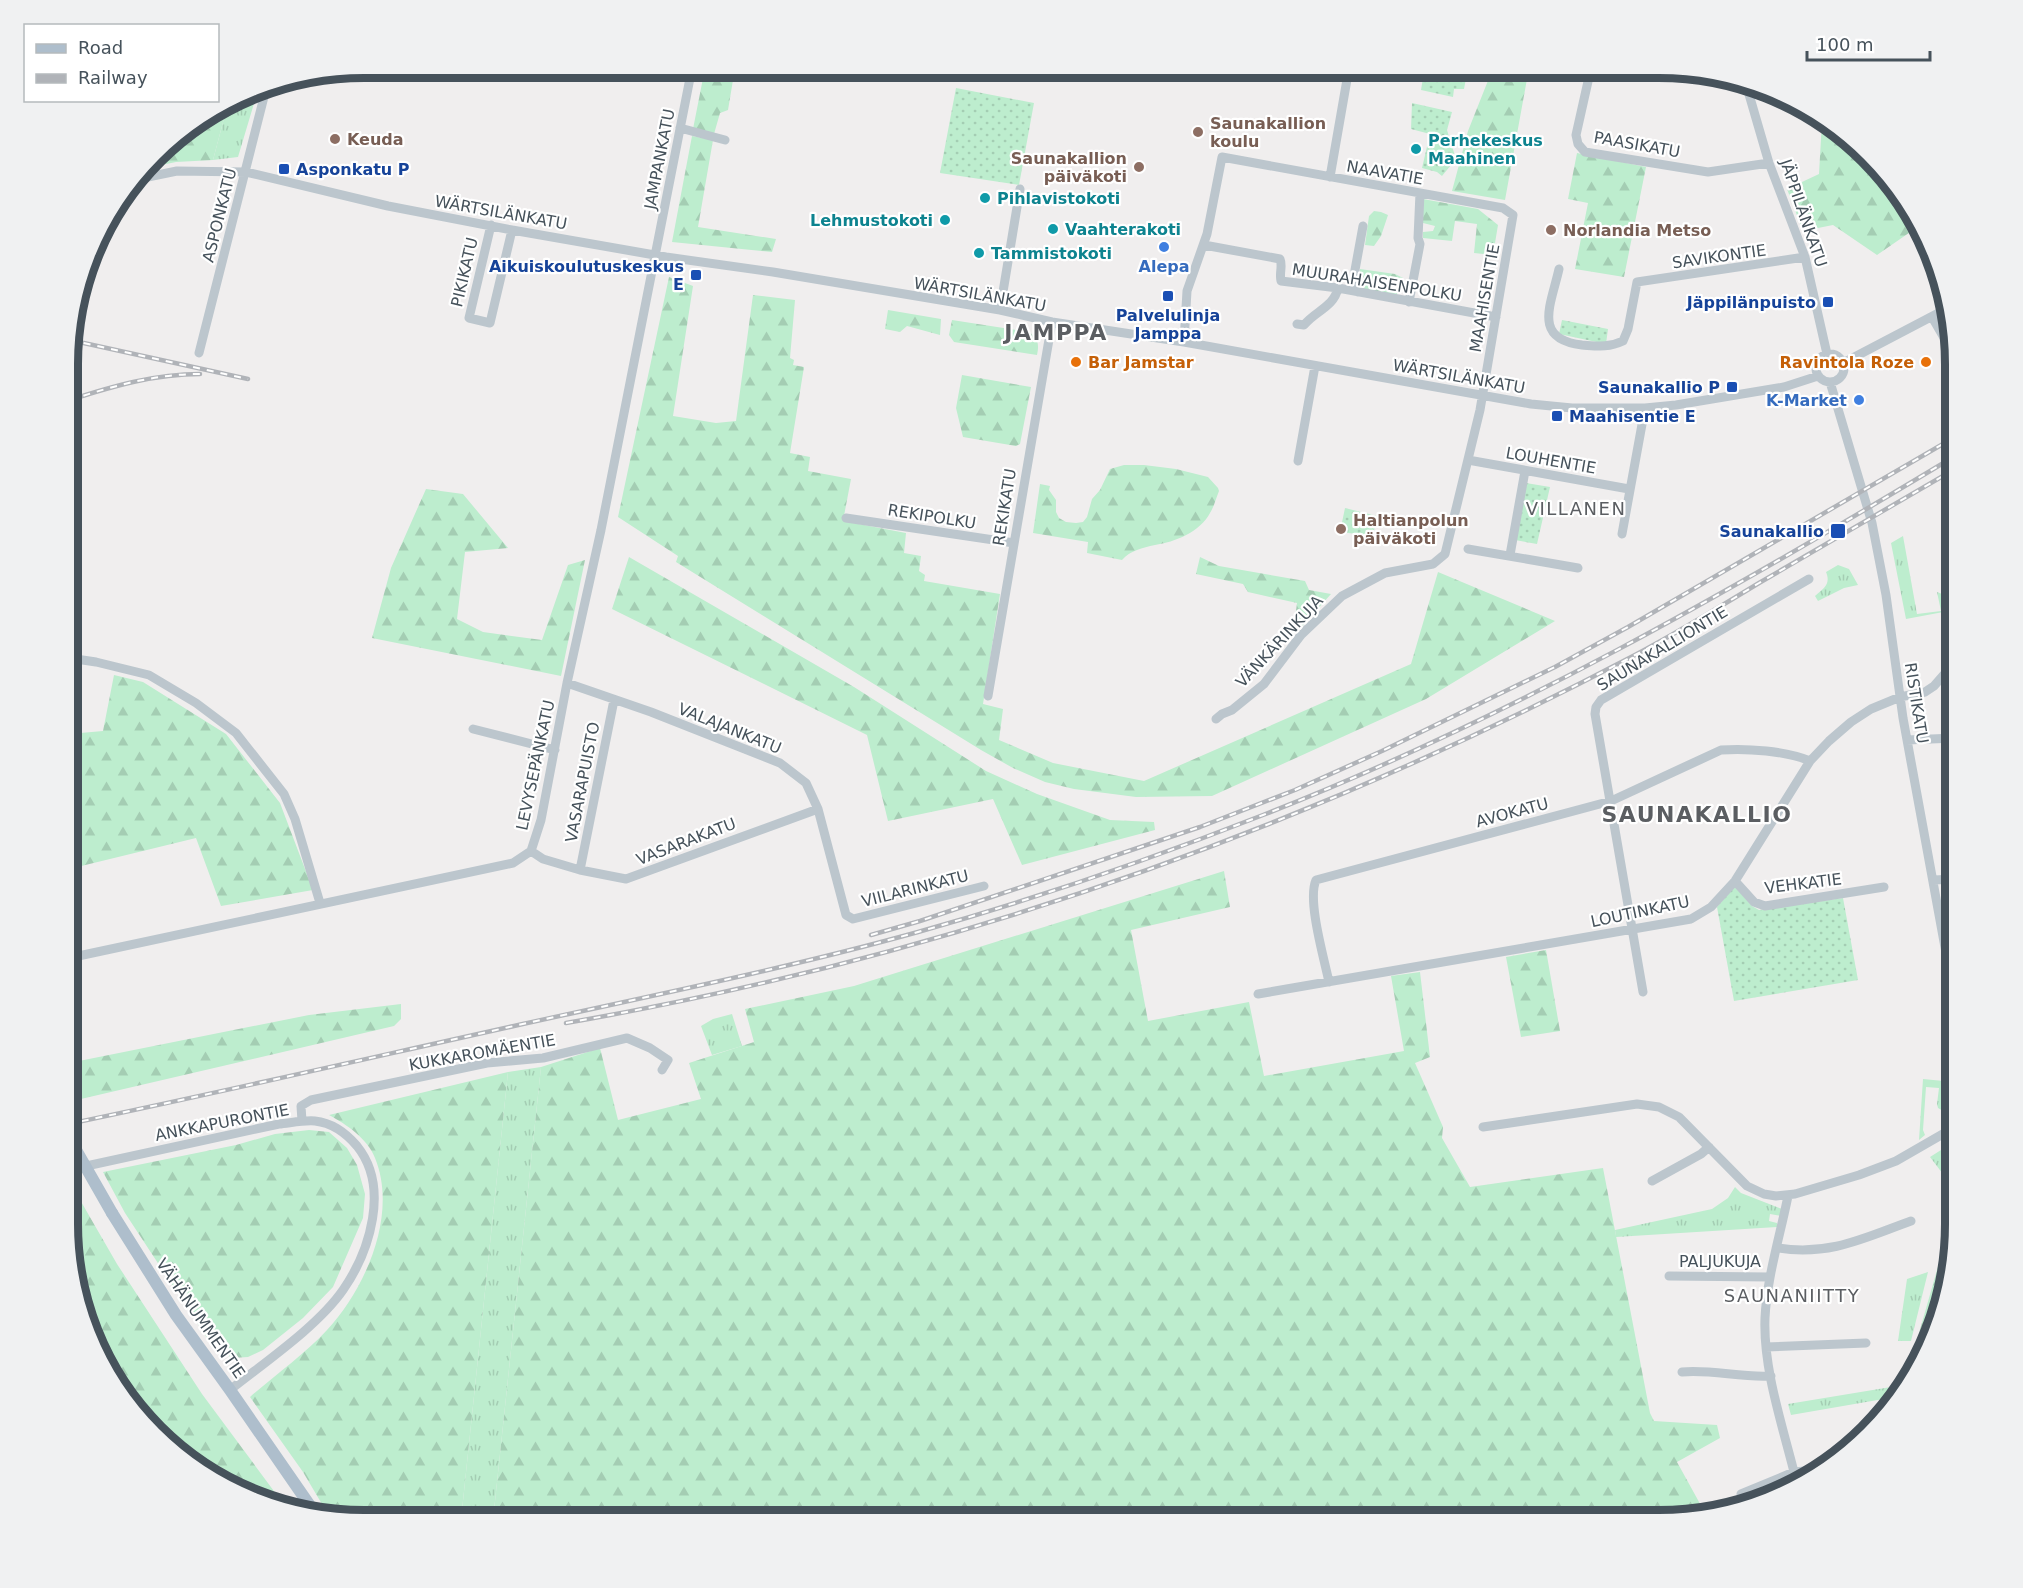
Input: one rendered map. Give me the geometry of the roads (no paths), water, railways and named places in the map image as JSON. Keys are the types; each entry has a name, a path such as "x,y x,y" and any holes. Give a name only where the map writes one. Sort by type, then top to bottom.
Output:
{"main road":[{"name":"VÄHÄNUMMENTIE","path":"78,1154 176,1315 231,1390 309,1504"}],"street":[{"name":"JAMPANKATU","path":"656,255 690,78"},
{"path":"1330,177 1347,78"},
{"name":"PAASIKATU","path":"1589,78 1576,135 1578,144 1585,152 1708,172 1769,163"},
{"name":"JÄPPILÄNKATU","path":"1748,92 1769,163 1805,257 1827,354"},
{"name":"ASPONKATU","path":"199,353 264,96"},
{"path":"680,128 725,140"},
{"name":"NAAVATIE","path":"1204,245 1222,157 1507,209"},
{"name":"WÄRTSILÄNKATU","path":"148,177 177,171 246,172 388,206 512,230 999,310 1052,322 1184,342 1482,396 1572,408 1645,408 1676,405 1784,387 1818,376"},
{"path":"999,310 1020,189"},
{"path":"1409,302 1420,244 1418,238 1420,193"},
{"name":"MAAHISENTIE","path":"1433,564 1445,554 1482,396 1513,215 1507,209"},
{"name":"PIKIKATU","path":"491,225 469,318 490,323 512,230"},
{"path":"1358,292 1355,270 1363,226"},
{"path":"1184,342 1187,291 1204,245"},
{"name":"MUURAHAISENPOLKU","path":"1204,245 1280,258 1281,281 1338,288 1496,317"},
{"name":"LEVYSEPÄNKATU","path":"78,956 513,863 531,851 542,820 567,683 601,531 656,255"},
{"name":"SAVIKONTIE","path":"1558,269 1548,323 1553,335 1565,343 1611,347 1623,341 1628,329 1637,282 1805,257"},
{"path":"1297,324 1304,325 1333,301 1338,288"},
{"path":"1843,363 1940,313"},
{"path":"1932,318 1944,337"},
{"name":"REKIKATU","path":"988,696 1052,322"},
{"path":"1827,354 1839,356 1843,363 1844,370 1841,377 1830,382 1818,376 1816,369 1821,357 1827,354"},
{"path":"1298,461 1315,366"},
{"name":"RISTIKATU","path":"1830,382 1872,523 1886,595 1907,740 1945,944"},
{"path":"1622,534 1645,408"},
{"name":"LOUHENTIE","path":"1468,460 1629,489"},
{"path":"1510,555 1525,471"},
{"name":"REKIPOLKU","path":"846,518 1014,543"},
{"path":"1468,549 1578,568"},
{"name":"VÄNKÄRINKUJA","path":"1216,719 1232,710 1264,684 1301,635 1342,596 1385,573 1433,564"},
{"name":"SAUNAKALLIONTIE","path":"1643,992 1595,714 1596,707 1601,700 1809,579"},
{"path":"78,659 149,675 196,703 236,734 284,794 295,819 320,903"},
{"name":"LOUTINKATU","path":"1258,994 1691,919 1711,907 1735,881 1810,761 1851,722 1871,709 1900,697 1925,692 1934,687 1945,674"},
{"name":"VALAJANKATU","path":"567,683 651,712 780,763 806,783 818,809 846,915 854,919"},
{"name":"VASARAPUISTO","path":"580,870 614,700"},
{"path":"474,729 555,750"},
{"path":"1907,740 1945,738"},
{"name":"AVOKATU","path":"1329,982 1315,913 1313,888 1316,880 1611,801 1721,750 1791,754 1810,761"},
{"name":"VASARAKATU","path":"531,851 543,859 580,870 626,879 818,809"},
{"path":"1934,880 1945,879"},
{"name":"VEHKATIE","path":"1735,881 1754,902 1766,906 1884,887"},
{"name":"VIILARINKATU","path":"854,919 984,886"},
{"name":"KUKKAROMÄENTIE","path":"302,1122 301,1106 311,1100 487,1063 543,1058 627,1038 650,1048 669,1060 662,1070"},
{"path":"1483,1127 1637,1104 1651,1105 1679,1117 1747,1186 1764,1194 1788,1196 1859,1175 1896,1161 1945,1133"},
{"name":"ANKKAPURONTIE","path":"78,1168 279,1124 314,1121 332,1125 348,1135 367,1159 373,1183 374,1209 358,1265 342,1292 318,1318 231,1390"},
{"path":"1652,1181 1701,1154 1708,1147"},
{"path":"1788,1196 1770,1277 1765,1319 1766,1347 1771,1376 1794,1472"},
{"path":"1778,1248 1805,1251 1841,1247 1911,1221"},
{"name":"PALJUKUJA","path":"1668,1276 1770,1277"},
{"path":"1766,1347 1866,1343"},
{"path":"1682,1372 1771,1376"},
{"path":"1741,1494 1794,1472 1803,1471"}],"railway":[{"path":"79,342 248,379"},
{"path":"78,398 134,382 167,376 200,374"},
{"path":"871,935 920,921 1200,827 1295,790 1382,751 1555,667 1945,443"},
{"path":"78,1122 818,958 962,919 1135,863 1353,778 1530,695 1703,603 1945,462"},
{"path":"566,1023 706,996 844,963 980,925 1115,881 1247,833 1378,778 1507,719 1635,655 1945,475"}],"place":[{"name":"Saunakallion koulu","path":"1198,132"},
{"name":"Keuda","path":"335,139"},
{"name":"Perhekeskus Maahinen","path":"1416,149"},
{"name":"Saunakallion päiväkoti","path":"1139,167"},
{"name":"Asponkatu P","path":"284,169"},
{"name":"Pihlavistokoti","path":"985,198"},
{"name":"Lehmustokoti","path":"945,220"},
{"name":"Vaahterakoti","path":"1053,229"},
{"name":"Norlandia Metso","path":"1551,230"},
{"name":"Alepa","path":"1164,247"},
{"name":"Tammistokoti","path":"979,253"},
{"name":"Aikuiskoulutuskeskus E","path":"696,275"},
{"name":"Palvelulinja Jamppa","path":"1168,296"},
{"name":"Jäppilänpuisto","path":"1828,302"},
{"name":"Bar Jamstar","path":"1076,362"},
{"name":"Ravintola Roze","path":"1926,362"},
{"name":"Saunakallio P","path":"1732,387"},
{"name":"K-Market","path":"1859,400"},
{"name":"Maahisentie E","path":"1557,416"},
{"name":"Haltianpolun päiväkoti","path":"1341,529"},
{"name":"Saunakallio","path":"1838,531"}],"district":[{"name":"JAMPPA","path":"1056,332"},
{"name":"VILLANEN","path":"1576,509"},
{"name":"SAUNAKALLIO","path":"1697,814"},
{"name":"SAUNANIITTY","path":"1792,1296"}]}
